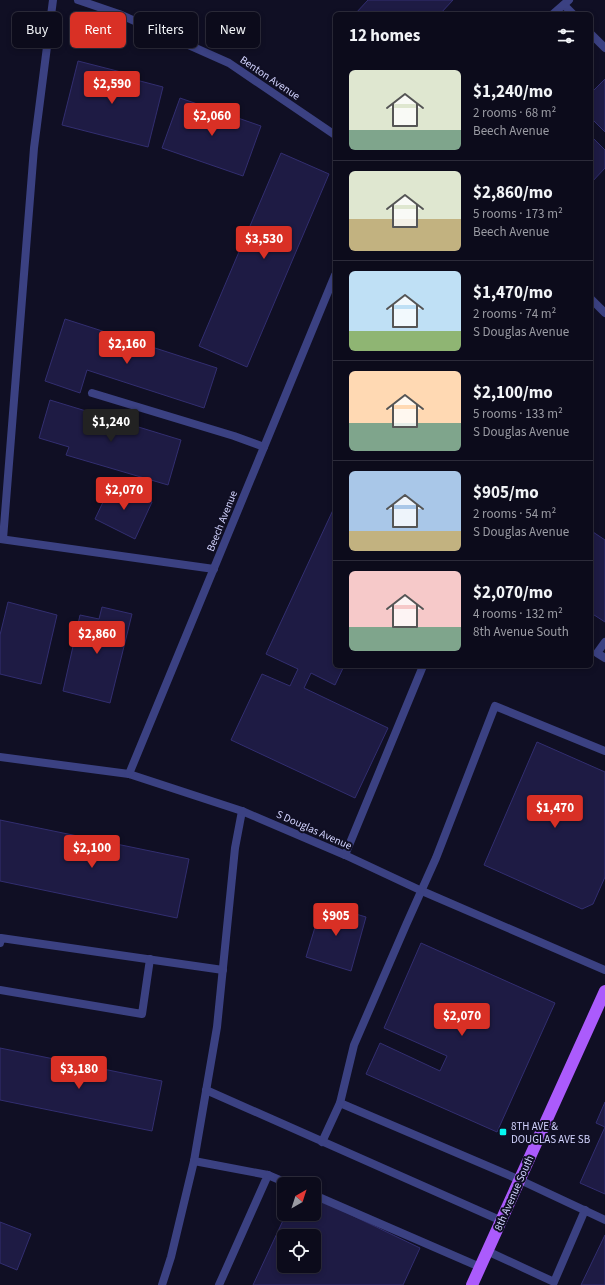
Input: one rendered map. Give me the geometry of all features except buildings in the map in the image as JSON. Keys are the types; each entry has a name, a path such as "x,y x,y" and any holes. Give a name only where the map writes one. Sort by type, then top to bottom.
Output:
{"main road":[{"name":"8th Avenue South","path":"472,1285 605,991"}],"street":[{"path":"53,0 34,148 2,539 214,569"},
{"name":"Benton Avenue","path":"78,0 119,14 230,63 333,134"},
{"path":"555,12 566,2 572,12"},
{"path":"593,36 605,48"},
{"name":"Beech Avenue","path":"129,774 333,280"},
{"path":"593,302 605,313"},
{"path":"92,393 234,436 264,447"},
{"path":"605,642 597,653 605,658"},
{"path":"344,855 422,668"},
{"path":"322,1142 340,1103 354,1045 436,858 496,706 605,751"},
{"name":"S Douglas Avenue","path":"0,757 129,774 242,811 605,970"},
{"path":"162,1285 171,1256 194,1161 217,1027 235,848 242,811"},
{"path":"0,943 1,938 222,970"},
{"path":"0,990 142,1014 150,959"},
{"path":"206,1090 502,1221"},
{"path":"340,1103 520,1180 605,1220"},
{"path":"194,1161 268,1175 277,1179"},
{"path":"219,1285 268,1175"},
{"path":"321,1198 480,1267"},
{"path":"487,1251 554,1282 585,1210"}],"place":[{"name":"8TH AVE & DOUGLAS AVE SB","path":"503,1132"}]}
